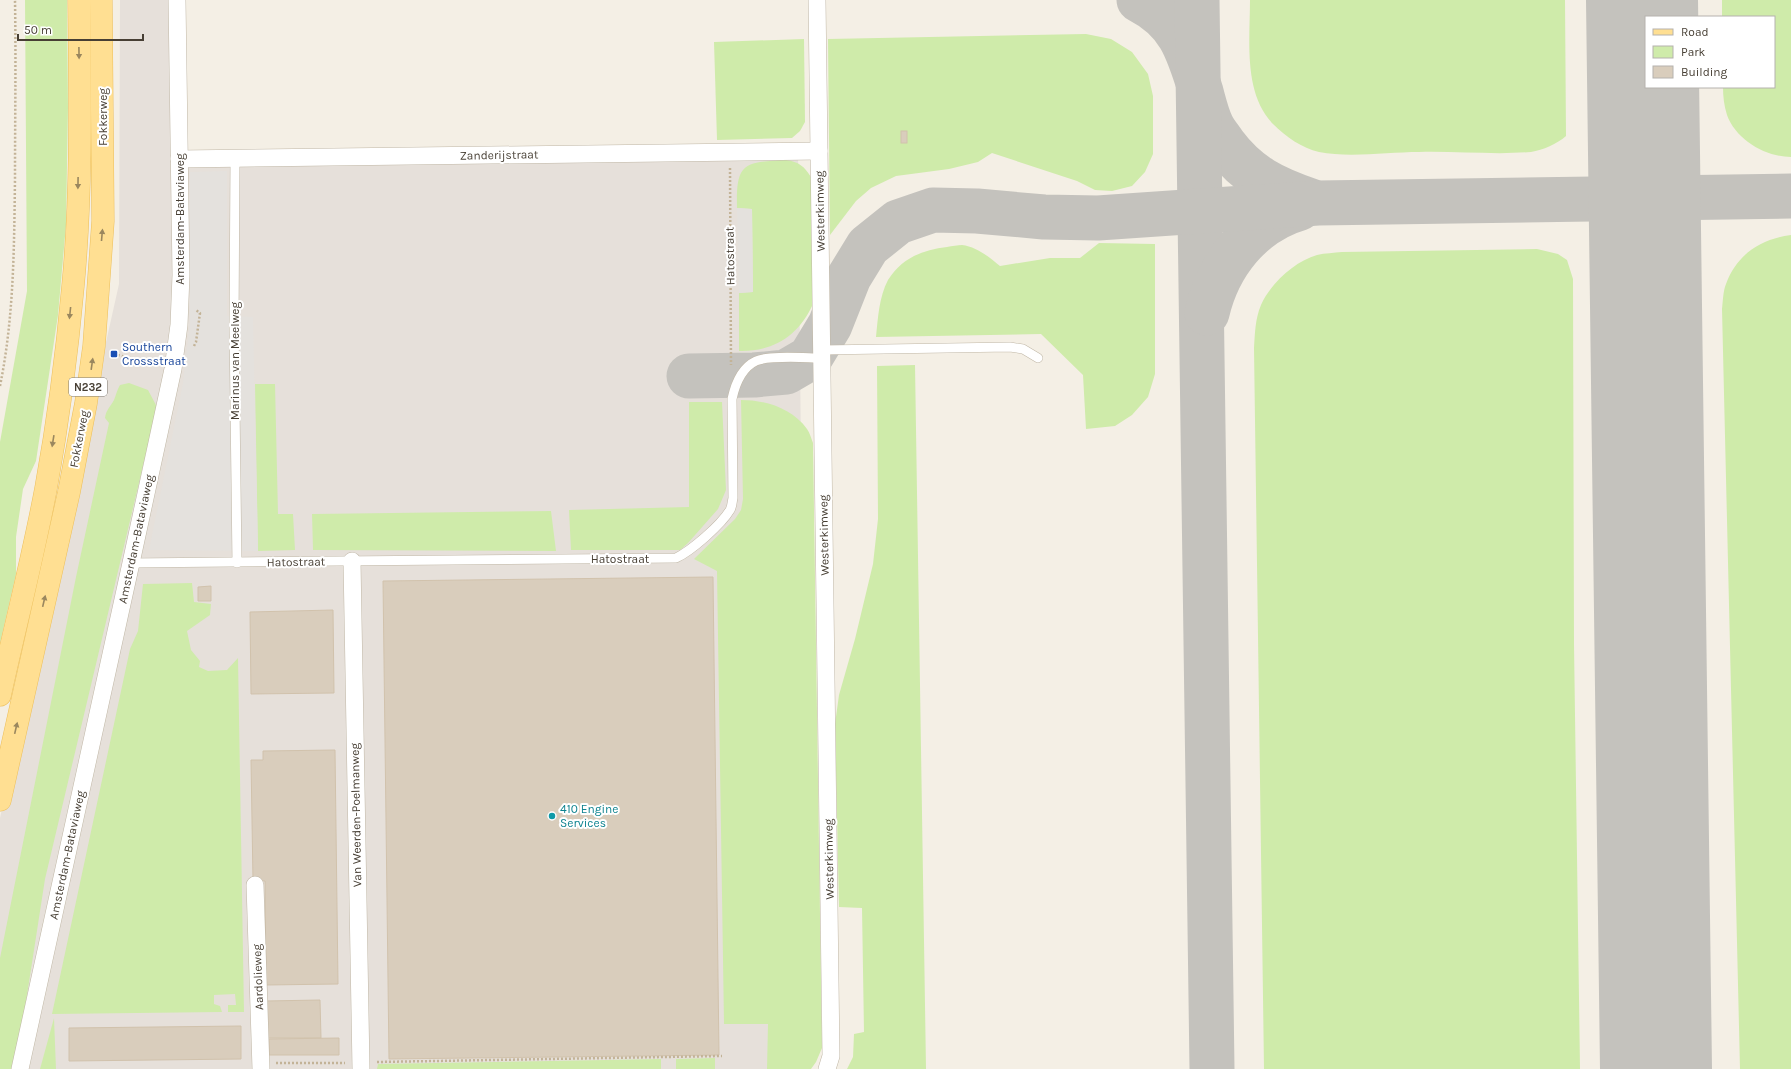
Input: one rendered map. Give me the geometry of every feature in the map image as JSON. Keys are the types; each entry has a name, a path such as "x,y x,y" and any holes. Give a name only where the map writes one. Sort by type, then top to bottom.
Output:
{"main road":[{"name":"Fokkerweg","path":"0,695 46,488 64,366 73,285 77,225 80,85 78,0"},
{"name":"Fokkerweg","path":"0,800 69,492 86,403 94,346 103,221 101,0"}],"street":[{"name":"Amsterdam-Bataviaweg","path":"20,1069 173,369 179,325 181,275 177,0"},
{"name":"Westerkimweg","path":"817,0 831,1056 827,1069"},
{"name":"Zanderijstraat","path":"179,159 235,160 729,151 819,151"},
{"name":"Van Weerden-Poelmanweg","path":"352,561 359,1064"},
{"name":"Aardolieweg","path":"255,885 261,1067"}],"lane":[{"name":"Marinus van Meelweg","path":"235,160 234,326 237,563"},
{"name":"Hatostraat","path":"131,563 676,558 688,552 730,510 733,498 732,399 735,384 745,370 756,361 772,358 822,354 1010,347 1023,349 1038,358"}],"path":[{"path":"0,386 6,359 12,312 14,261 15,0"},
{"name":"Hatostraat","path":"729,151 731,368"},
{"path":"114,354 173,369"},
{"path":"261,1067 270,1063 359,1064 722,1056"}],"shaded area":[{"path":"120,0 172,0 172,152 798,152 807,1069 0,1069 0,818 119,284"},
{"path":"227,171 227,316 253,317 258,551 149,550 183,383 190,322 190,172"},
{"path":"737,208 752,209 753,292 739,293"}],"green space":[{"path":"25,0 67,0 68,108 66,225 58,315 36,461 23,489 16,537 16,574 0,643 0,442 27,291"},
{"path":"1250,0 1565,0 1566,136 1558,142 1545,148 1531,152 1517,153 1407,152 1343,155 1319,152 1306,148 1289,138 1273,124 1263,111 1257,97 1250,65"},
{"path":"1722,0 1791,0 1791,157 1772,154 1753,145 1745,139 1731,124 1727,115 1724,101 1723,88 1775,88 1775,16 1722,16"},
{"path":"1086,34 1111,39 1132,52 1148,74 1153,96 1153,154 1145,172 1132,186 1112,191 1095,190 1077,181 992,153 978,162 949,169 896,176 871,188 856,201 830,235 828,39"},
{"path":"804,39 805,122 800,131 792,138 717,140 714,42"},
{"path":"786,160 801,165 811,177 813,304 800,325 784,340 774,345 752,351 739,351 739,293 753,292 752,209 737,208 738,182 745,168 751,164"},
{"path":"1791,235 1791,1069 1740,1069 1722,309 1726,284 1731,273 1743,256 1760,244"},
{"path":"1099,243 1155,244 1155,374 1148,397 1132,415 1115,426 1086,429 1083,375 1041,334 876,337 881,300 888,280 900,266 913,256 929,250 962,245 978,250 1000,266 1050,258 1080,258"},
{"path":"1537,249 1558,254 1567,260 1573,279 1574,644 1580,1069 1264,1069 1254,348 1259,310 1270,289 1284,274 1300,262 1326,253"},
{"path":"915,365 926,1069 847,1069 853,1057 854,1034 864,1032 862,908 839,907 835,724 839,695 855,639 873,564 878,519 877,366"},
{"path":"129,383 148,390 157,407 45,879 23,1021 12,1069 0,1069 0,958 76,577 109,423 105,418 120,385"},
{"path":"255,384 275,384 278,514 293,514 295,550 258,551"},
{"path":"741,400 750,400 768,404 786,411 801,422 807,429 813,443 822,1048 811,1069 767,1069 768,1024 724,1024 717,571 694,559 735,519 741,510 743,499"},
{"path":"689,402 722,402 726,490 718,509 680,550 571,550 569,510 689,507"},
{"path":"551,511 556,551 313,550 312,514"},
{"path":"192,583 194,602 211,604 210,615 187,631 191,650 200,661 199,667 208,671 227,670 238,658 244,1012 228,1012 228,1005 236,1005 235,994 214,995 214,1004 220,1006 222,1012 52,1014 130,649 138,631 143,584"},
{"path":"54,1018 56,1069 40,1069"},
{"path":"715,1058 715,1069 676,1069 676,1059"},
{"path":"661,1059 661,1069 377,1069 378,1064"}],"building":[{"path":"901,131 907,131 907,143 901,143"},
{"name":"410 Engine Services","path":"713,577 719,1055 389,1059 383,581"},
{"path":"211,586 211,601 198,601 198,587"},
{"path":"333,610 334,693 251,694 250,612"},
{"path":"335,750 338,984 266,985 265,881 253,881 251,760 263,760 263,751"},
{"path":"320,1000 321,1038 267,1038 266,1001"},
{"path":"241,1026 241,1059 69,1061 69,1028"},
{"path":"339,1038 339,1055 269,1055 269,1039"}],"taxiway":[{"path":"1139,0 1153,8 1164,17 1180,38 1192,63 1210,122 1216,133 1233,155 1242,165 1262,180 1311,201"},
{"path":"1197,0 1212,1069"},
{"path":"1644,141 1653,172 1658,179 1672,190 1693,197"},
{"path":"689,376 754,375 786,372 810,358 830,325 849,277 868,246 898,222 933,210 977,211 1044,217 1098,218 1318,203 1791,196"},
{"path":"1597,198 1625,208 1642,230 1646,287"},
{"path":"1207,313 1219,278 1228,262 1239,248 1266,224 1282,215 1300,208"}],"runway":[{"path":"1642,0 1656,1069"}],"place":[{"name":"Southern Crossstraat","path":"114,354"},
{"name":"410 Engine Services","path":"552,816"}]}
